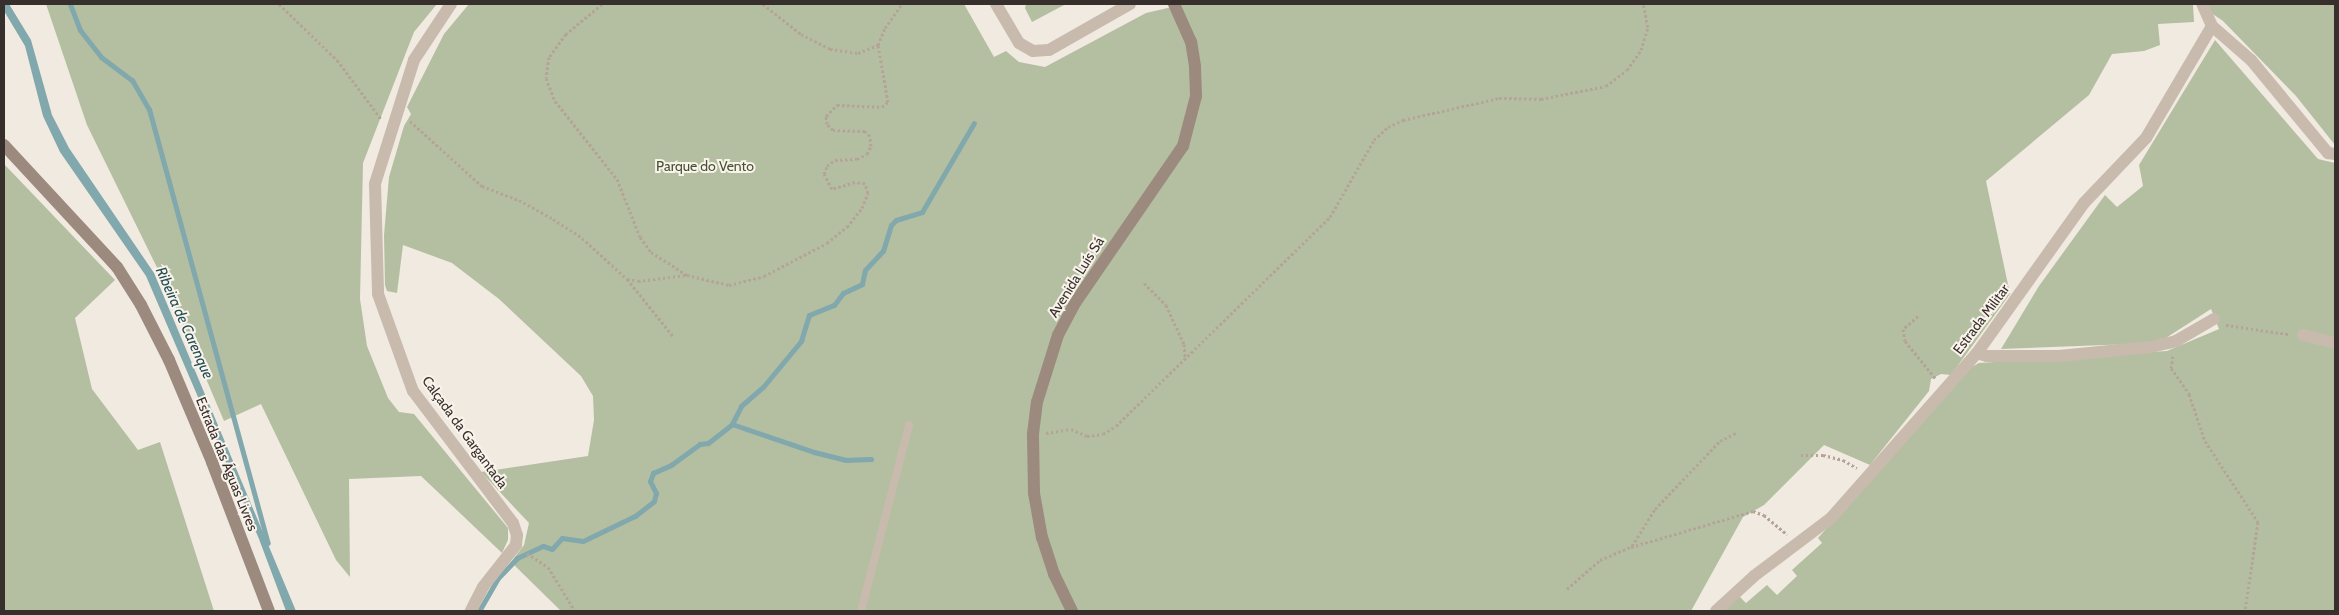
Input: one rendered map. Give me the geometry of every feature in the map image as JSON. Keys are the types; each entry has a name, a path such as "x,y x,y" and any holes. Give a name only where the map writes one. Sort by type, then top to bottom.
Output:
{"street":[{"name":"Calçada da Gargantada","path":"451,4 414,60 375,184 378,294 413,391 513,522 517,535 516,545"},
{"path":"996,4 1019,43 1033,51 1049,50 1130,4"},
{"name":"Avenida Luís Sá","path":"1072,611 1054,574 1042,538 1034,493 1033,434 1037,402 1058,335 1102,259 1178,154 1192,121 1195,66 1191,42 1174,4"},
{"path":"2202,4 2212,26 2251,60 2328,153 2335,154"},
{"name":"Estrada Militar","path":"1716,611 1796,543 1832,518 1977,353 2084,203 2146,138 2212,26"},
{"name":"Estrada das Águas Livres","path":"4,145 117,267 141,305 194,420 269,611"},
{"path":"1977,353 1987,356 2059,356 2151,347 2176,341 2214,319"},
{"path":"2303,335 2335,343"},
{"path":"471,611 483,587 516,545"}],"lane":[{"path":"861,611 909,426"}],"path":[{"path":"279,4 338,60 391,133"},
{"path":"602,4 556,46 546,69 550,89 555,101 617,179 644,244 662,261 687,275 716,284 748,282 788,266 838,237 862,208 868,187 860,182 832,189 824,178 824,170 835,160 857,159 867,154 871,141 865,131 834,130 827,124 826,116 837,105 882,108 888,102 878,46 885,28 902,4"},
{"path":"763,4 801,34 830,49 849,54 878,46"},
{"path":"1033,434 1071,428 1087,436 1103,434 1185,358 1330,217 1374,140 1388,127 1404,120 1498,98 1541,99 1606,86 1627,70 1641,50 1648,28 1643,4"},
{"path":"397,114 428,136 482,186 519,200 582,238 627,278 673,336"},
{"path":"627,278 638,280 687,275"},
{"path":"1144,283 1166,305 1184,344 1185,358"},
{"path":"1918,316 1903,329 1905,340 1944,390"},
{"path":"2214,319 2232,328 2303,335"},
{"path":"2176,341 2171,368 2189,394 2205,441 2258,522 2245,611"},
{"path":"1631,547 1655,509 1720,441 1736,432"},
{"path":"1801,455 1823,455 1843,460 1869,477"},
{"path":"1567,588 1600,560 1631,547 1753,511 1764,515 1796,543"},
{"path":"516,545 548,567 575,611"}],"green space":[{"path":"46,4 437,4 414,32 363,163 360,299 367,346 388,398 399,412 414,414 508,528 508,540 502,553 421,476 349,479 350,577 336,560 261,404 224,421 170,294 87,125"},
{"name":"Parque do Vento","path":"469,4 964,4 994,57 1006,51 1019,62 1045,67 1146,13 1185,4 2193,4 2194,22 2158,24 2160,45 2144,51 2112,54 2089,95 1986,181 2010,294 1951,375 1941,374 1931,379 1929,391 1870,465 1824,445 1764,505 1743,517 1691,611 561,611 511,562 524,545 529,523 481,472 588,456 594,420 593,396 581,376 499,299 452,263 403,245 397,293 387,291 385,285 384,235 389,177 404,126 411,114 407,107 444,34"},
{"path":"1026,4 1066,4 1032,22 1025,8"},
{"path":"2198,4 2335,4 2335,145 2296,96 2223,21"},
{"path":"2215,40 2318,159 2335,163 2335,611 1723,611 1739,596 1746,603 1767,585 1777,595 1797,576 1792,570 1822,543 1818,538 1970,368 1979,363 2167,351 2219,329 2211,309 2158,343 2001,349 2039,286 2105,195 2117,207 2143,186 2139,165"},
{"path":"4,164 115,280 75,318 92,389 138,450 160,442 214,611 4,611"}],"water":[{"path":"4,4 9,4 31,40 52,115 69,148 154,273 296,611 286,611 259,539 146,276 60,152 43,116 25,46 4,11"}],"waterway":[{"name":"Ribeira de Carenque","path":"70,4 80,30 101,57 132,80 149,109 268,543"},
{"path":"479,611 498,578 517,558 543,546 552,549 562,538 583,541 635,516 654,501 656,493 650,481 653,473 671,465 700,444 708,443 732,424 741,406 763,387 801,341 809,315 834,305 843,293 862,284 865,270 883,251 891,225 896,220 922,212 974,123"},
{"path":"732,424 814,452 845,460 871,459"}]}
